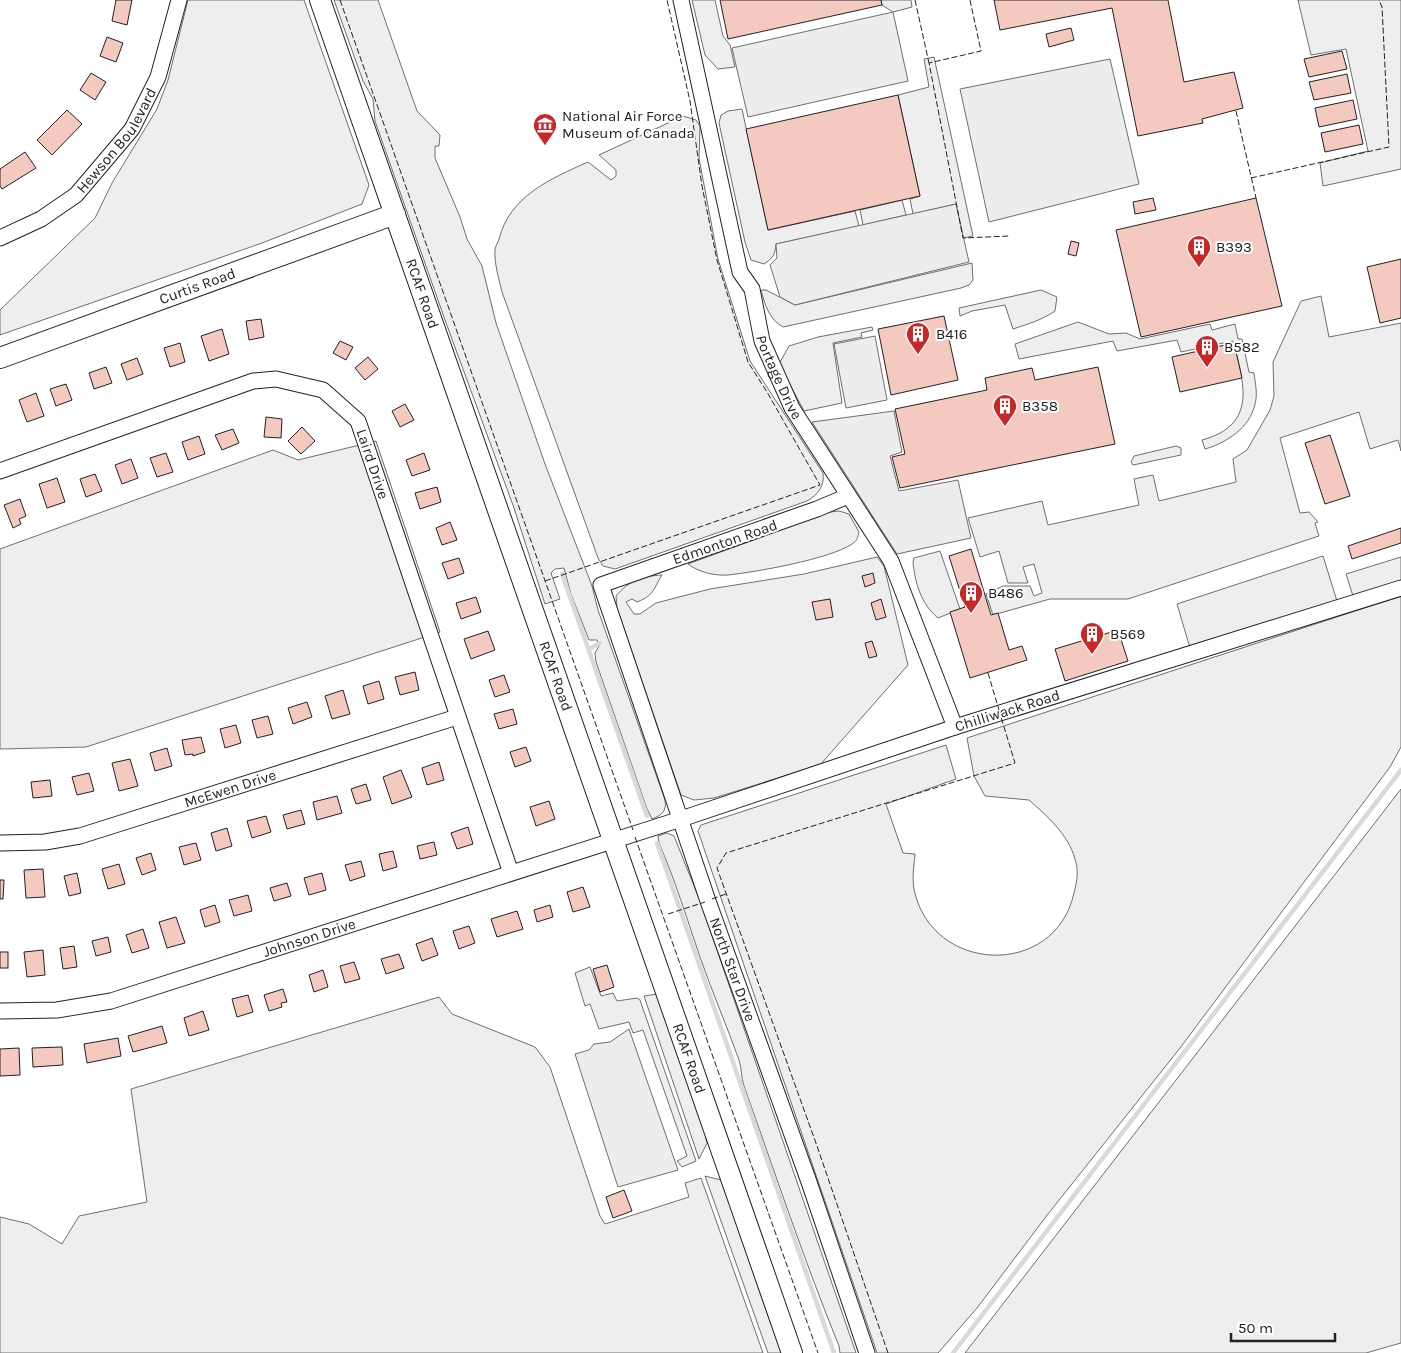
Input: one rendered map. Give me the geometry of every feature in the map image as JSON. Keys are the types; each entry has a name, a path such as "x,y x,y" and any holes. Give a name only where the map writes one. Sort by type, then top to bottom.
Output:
{"main road":[{"name":"RCAF Road","path":"320,0 792,1353"},
{"name":"Curtis Road","path":"0,358 395,214"}],"street":[{"name":"Hewson Boulevard","path":"0,238 41,219 76,195 132,129 158,76 178,0"},
{"name":"Portage Drive","path":"681,0 740,272 752,289 762,342 792,408 891,561 955,727"},
{"name":"Laird Drive","path":"0,472 253,382 276,379 323,390 358,421 511,873"},
{"name":"Edmonton Road","path":"601,585 817,509 848,496"},
{"name":"North Star Drive","path":"601,585 867,1353"},
{"name":"Chilliwack Road","path":"614,840 955,727 1401,588"},
{"name":"McEwen Drive","path":"0,843 45,842 89,834 457,718"},
{"name":"Johnson Drive","path":"0,1011 56,1010 111,1001 614,840"}],"shaded area":[{"path":"188,0 304,0 369,185 362,204 262,243 0,335 0,310 95,218 112,183 157,109 168,80"},
{"path":"334,0 378,0 417,111 440,135 439,146 435,146 435,158 460,217 467,239 482,266 496,323 545,464 592,586 598,610 665,800 663,812 652,819 596,662 595,653 599,646 597,640 589,640 571,594 564,568 555,569 551,573 560,599 545,604 514,508 375,121 373,99 363,81"},
{"path":"692,0 715,0 723,36 730,45 735,67 718,69 705,55"},
{"path":"881,0 911,0 912,7 893,12 882,5"},
{"path":"1298,0 1401,0 1401,169 1323,186 1320,163 1368,151 1346,49 1311,55"},
{"path":"893,12 908,81 748,117 732,48"},
{"path":"934,57 973,236 963,238 956,204 913,214 910,199 920,196 898,95 929,87 924,59"},
{"path":"1110,59 1139,184 989,222 960,89"},
{"path":"742,109 768,230 855,211 859,226 776,244 773,256 764,264 751,260 745,242 719,123 721,115 728,111"},
{"path":"683,116 696,120 700,126 699,158 718,259 750,361 823,473 823,482 817,493 807,501 615,569 603,566 598,558 502,292 496,266 495,249 504,224 512,211 533,191 546,182 588,162 611,180 616,176 616,170 599,155"},
{"path":"902,200 906,215 863,225 860,210"},
{"path":"956,204 969,262 795,305 780,297 770,265 777,258 776,244"},
{"path":"972,263 973,280 969,285 961,288 783,327 771,316 761,290 766,290 795,305"},
{"path":"1041,290 1057,297 1055,311 1013,329 1005,305 972,311 960,316 959,308"},
{"path":"1321,296 1329,337 1401,323 1401,451 1398,440 1370,449 1359,412 1280,438 1300,513 1309,512 1318,522 1315,523 1319,536 1128,599 1050,599 993,615 986,594 1003,586 1030,586 1034,596 1042,593 1034,564 1023,567 1028,583 1008,583 999,551 980,557 968,518 1042,501 1048,525 1139,505 1134,479 1153,475 1159,501 1236,482 1233,459 1247,450 1270,410 1274,396 1273,362 1301,301"},
{"path":"1078,322 1109,334 1126,333 1140,339 1210,324 1212,330 1235,324 1238,339 1242,339 1249,372 1254,373 1256,396 1252,413 1243,427 1236,433 1221,443 1205,449 1202,440 1220,433 1232,424 1239,413 1243,401 1241,372 1233,341 1181,352 1177,340 1117,351 1113,341 1019,359 1015,344"},
{"path":"872,327 873,330 861,333 862,337 833,343 842,403 804,411 779,364 789,346 818,337"},
{"path":"875,336 887,400 846,408 834,344"},
{"path":"894,411 902,452 890,456 899,491 958,480 971,538 897,554 812,422"},
{"path":"376,441 440,632 86,747 0,749 0,549 273,450 298,460"},
{"path":"1176,446 1181,448 1181,455 1133,465 1131,462 1134,456"},
{"path":"839,511 849,514 859,532 856,540 842,550 774,568 728,575 707,573 688,564 830,512"},
{"path":"940,551 960,609 938,618 923,600 915,578 913,562 914,558"},
{"path":"1323,556 1337,601 1190,648 1177,604"},
{"path":"877,557 884,566 908,665 820,765 714,798 694,800 681,795 617,608 616,596 636,580 662,575 653,591 647,597 637,602 632,599 626,602 634,614 640,614 656,603 710,589 804,574"},
{"path":"1401,557 1401,581 1353,596 1346,574"},
{"path":"1401,596 1401,747 1390,767 1180,1048 1048,1214 977,1308 938,1353 877,1353 698,831 701,825 946,745 956,779 886,804 903,853 915,854 914,889 925,917 944,938 967,950 993,955 1020,952 1043,941 1062,921 1074,893 1077,867 1072,850 1062,834 1050,819 1029,800 985,796 974,776 967,738"},
{"path":"1401,789 1401,1343 1366,1353 965,1353"},
{"path":"667,833 674,836 700,901 856,1353 840,1353 802,1249 742,1080 739,1060 659,843 658,836"},
{"path":"590,967 601,996 613,993 617,1001 637,998 640,1000 696,1161 682,1167 677,1161 687,1156 643,1030 633,1033 629,1022 599,1029 590,1004 585,1006 575,973"},
{"path":"657,994 703,1126 707,1143 699,1159 644,996"},
{"path":"439,997 452,1014 535,1047 550,1067 600,1216 605,1224 689,1197 685,1183 701,1178 763,1353 0,1353 0,1217 29,1224 62,1244 79,1216 147,1202 131,1089"},
{"path":"629,1029 678,1170 618,1187 575,1054 589,1050 594,1044 610,1042"},
{"path":"705,1176 721,1180 724,1185 782,1353 768,1353"}],"building":[{"path":"116,0 132,0 127,25 112,21"},
{"path":"720,0 881,0 882,5 728,39"},
{"path":"994,0 1168,0 1184,82 1234,72 1243,108 1202,119 1203,123 1138,136 1112,8 1000,30"},
{"path":"1071,28 1074,40 1049,47 1046,34"},
{"path":"107,37 123,43 116,62 100,56"},
{"path":"1342,51 1347,69 1309,77 1304,59"},
{"path":"91,73 106,82 95,100 80,90"},
{"path":"1347,74 1351,93 1314,100 1309,82"},
{"path":"898,95 920,196 768,230 746,129"},
{"path":"1353,100 1357,119 1319,127 1315,108"},
{"path":"67,110 82,124 52,155 37,140"},
{"path":"1359,125 1363,144 1325,152 1321,133"},
{"path":"25,152 36,168 2,189 0,186 0,169"},
{"path":"1153,198 1156,210 1135,214 1133,202"},
{"name":"B393","path":"1256,198 1282,306 1141,337 1116,230"},
{"path":"1071,241 1079,243 1076,256 1068,254"},
{"path":"1401,259 1401,318 1380,323 1367,267"},
{"name":"B416","path":"944,316 958,380 891,395 878,329"},
{"path":"261,319 264,337 249,340 246,321"},
{"path":"222,329 229,354 209,361 201,336"},
{"path":"340,341 353,347 346,360 333,353"},
{"path":"180,343 185,362 170,367 164,348"},
{"name":"B582","path":"1234,343 1242,378 1180,392 1172,357"},
{"path":"368,357 378,369 365,380 355,368"},
{"path":"137,358 143,374 127,380 121,364"},
{"path":"106,367 112,383 94,389 89,373"},
{"name":"B358","path":"1098,367 1115,444 900,488 892,457 905,454 895,409 987,390 985,378 1032,368 1035,380"},
{"path":"66,384 72,400 56,406 50,389"},
{"path":"36,393 44,416 27,422 19,400"},
{"path":"405,404 414,420 400,427 392,411"},
{"path":"266,417 282,419 281,438 264,437"},
{"path":"302,427 315,441 301,454 288,441"},
{"path":"233,429 239,443 222,450 215,435"},
{"path":"1330,435 1350,496 1325,504 1305,443"},
{"path":"199,436 205,454 188,460 182,442"},
{"path":"166,453 173,472 157,477 150,458"},
{"path":"424,453 430,470 412,476 406,460"},
{"path":"131,459 138,478 122,484 115,465"},
{"path":"95,474 102,491 86,497 80,479"},
{"path":"57,478 65,502 47,508 39,484"},
{"path":"437,487 441,502 420,509 415,493"},
{"path":"20,499 26,516 19,519 21,524 13,528 4,505"},
{"path":"450,522 457,540 442,545 436,528"},
{"path":"1401,528 1401,543 1352,559 1348,546"},
{"name":"B486","path":"971,549 991,615 998,613 1009,650 1022,646 1027,660 970,678 950,612 965,607 949,556"},
{"path":"459,558 464,573 448,579 442,563"},
{"path":"873,573 875,583 865,587 862,576"},
{"path":"476,597 481,612 461,619 456,603"},
{"path":"830,599 833,617 816,620 812,602"},
{"path":"881,599 886,617 876,620 871,603"},
{"name":"B569","path":"1118,630 1128,661 1065,681 1055,649"},
{"path":"488,631 495,650 471,659 464,639"},
{"path":"872,641 877,656 869,658 865,643"},
{"path":"415,672 419,690 400,695 395,677"},
{"path":"504,675 510,692 495,697 489,680"},
{"path":"379,681 384,699 368,704 363,686"},
{"path":"343,690 350,714 332,719 325,696"},
{"path":"307,702 312,717 293,724 288,708"},
{"path":"513,709 517,724 499,729 494,714"},
{"path":"268,716 273,734 257,738 252,720"},
{"path":"236,725 241,743 225,748 220,729"},
{"path":"201,737 205,752 193,756 193,754 185,755 182,740"},
{"path":"526,747 531,761 515,767 510,752"},
{"path":"167,748 172,766 155,771 150,753"},
{"path":"130,759 138,786 119,791 112,763"},
{"path":"439,762 444,780 427,785 422,768"},
{"path":"401,770 412,797 392,804 383,777"},
{"path":"89,773 94,791 77,795 72,777"},
{"path":"50,780 52,796 33,798 31,782"},
{"path":"366,784 371,800 356,804 351,789"},
{"path":"337,796 342,813 317,820 313,802"},
{"path":"549,801 555,819 536,826 530,807"},
{"path":"301,810 305,824 287,829 283,815"},
{"path":"266,816 271,832 252,838 247,821"},
{"path":"468,827 473,844 457,849 451,833"},
{"path":"227,828 232,846 216,851 211,833"},
{"path":"434,842 437,855 420,859 417,846"},
{"path":"196,843 201,860 184,865 179,847"},
{"path":"393,851 397,867 383,871 379,854"},
{"path":"151,853 156,870 142,875 136,858"},
{"path":"361,861 365,876 350,881 345,865"},
{"path":"119,864 125,884 108,889 102,869"},
{"path":"43,869 45,897 26,898 24,870"},
{"path":"77,873 81,893 69,896 64,876"},
{"path":"322,873 326,890 309,895 304,878"},
{"path":"0,880 4,880 3,899 0,899"},
{"path":"287,883 291,896 274,901 270,888"},
{"path":"583,887 590,907 573,912 567,892"},
{"path":"248,895 252,911 234,916 229,900"},
{"path":"215,905 220,922 205,927 200,910"},
{"path":"550,905 553,917 537,922 534,910"},
{"path":"517,911 523,929 497,937 491,919"},
{"path":"176,917 185,943 167,948 159,922"},
{"path":"469,926 475,943 459,949 453,931"},
{"path":"143,929 149,948 132,953 126,935"},
{"path":"108,937 111,952 96,956 92,941"},
{"path":"432,938 438,955 422,961 416,944"},
{"path":"74,946 77,967 63,969 60,948"},
{"path":"43,950 45,975 27,977 24,952"},
{"path":"0,952 8,952 8,968 0,968"},
{"path":"399,954 404,968 386,974 381,959"},
{"path":"354,962 360,979 345,983 340,966"},
{"path":"607,965 614,987 600,992 593,969"},
{"path":"323,970 328,987 314,992 309,975"},
{"path":"283,989 287,1002 281,1003 282,1007 269,1011 264,995"},
{"path":"248,995 253,1012 237,1017 232,999"},
{"path":"203,1011 209,1030 189,1036 184,1018"},
{"path":"162,1026 167,1043 133,1052 128,1036"},
{"path":"118,1038 121,1056 87,1063 84,1044"},
{"path":"62,1047 63,1065 33,1067 32,1048"},
{"path":"19,1048 20,1075 0,1076 0,1049"},
{"path":"624,1190 632,1211 613,1218 606,1197"}],"waterway":[{"path":"562,574 647,816"},
{"path":"589,649 600,643"},
{"path":"953,1353 1401,770"},
{"path":"657,843 834,1353"}],"fence":[{"path":"340,0 633,830"},
{"path":"545,581 820,485 748,362 717,260 702,186 690,101 667,0"},
{"path":"915,0 929,63"},
{"path":"970,0 981,51 929,63 963,238 1010,236"},
{"path":"1251,178 1389,147 1382,7 1379,0"},
{"path":"1236,111 1256,198"},
{"path":"988,673 999,710"},
{"path":"888,1353 817,1146 717,868 726,853 1015,763 1001,717"},
{"path":"635,837 818,1353"},
{"path":"712,899 726,894"},
{"path":"668,914 705,902"}],"place":[{"name":"National Air Force Museum of Canada","path":"545,146"},
{"name":"B393","path":"1199,268"},
{"name":"B416","path":"918,355"},
{"name":"B582","path":"1207,368"},
{"name":"B358","path":"1005,427"},
{"name":"B486","path":"971,614"},
{"name":"B569","path":"1092,655"}]}
